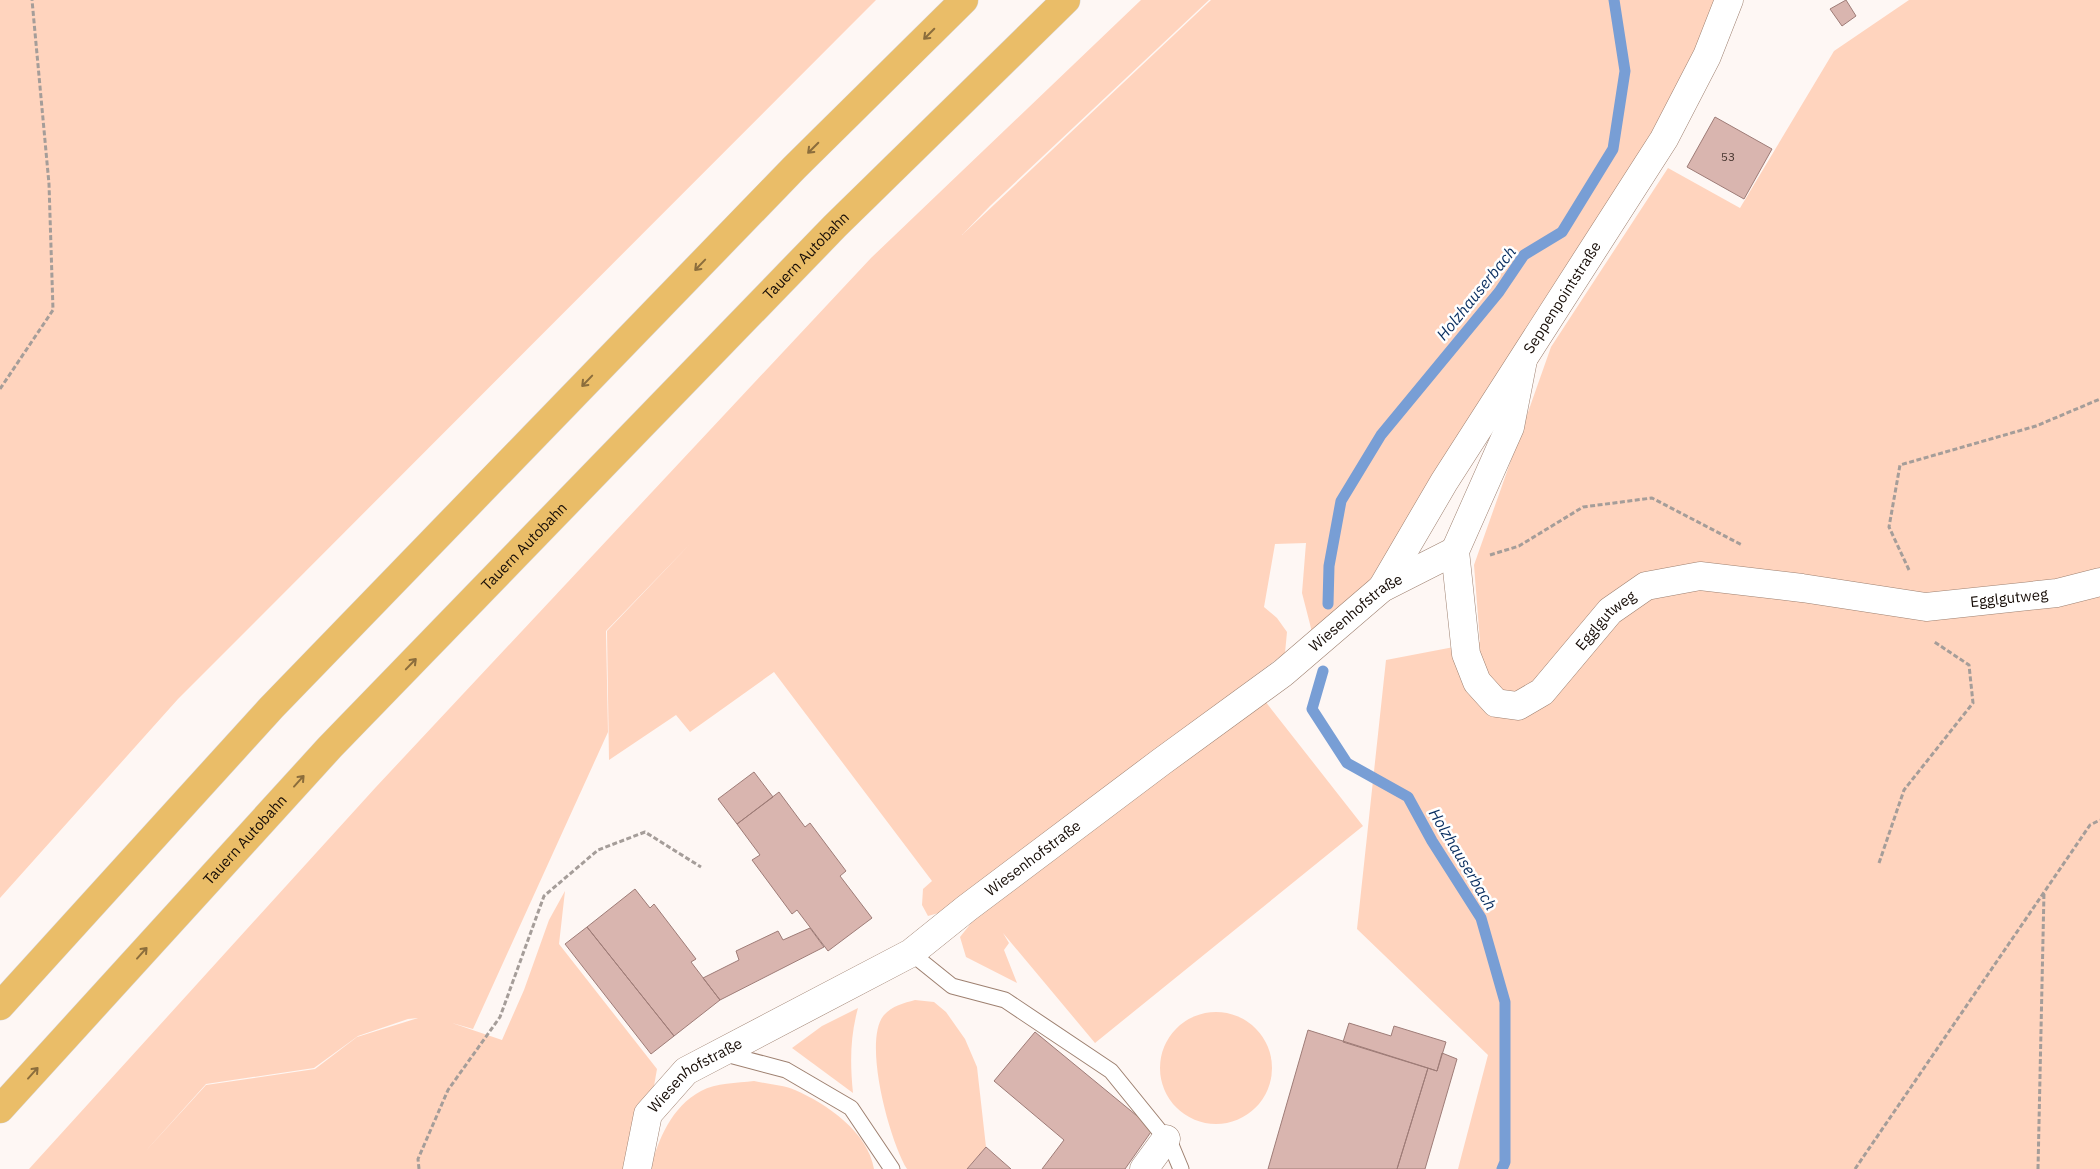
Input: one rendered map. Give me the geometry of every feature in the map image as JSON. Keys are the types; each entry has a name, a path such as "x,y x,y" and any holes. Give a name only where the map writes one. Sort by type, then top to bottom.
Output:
{"highway":[{"path":"0,1006 272,708 794,168 964,0"},
{"name":"Tauern Autobahn","path":"0,1110 330,747 835,226 1066,0"}],"street":[{"name":"Seppenpointstraße","path":"1382,588 1444,482 1664,139 1707,56 1729,0"},
{"path":"1455,559 1510,427 1523,360"},
{"name":"Wiesenhofstraße","path":"637,1169 648,1114 686,1071 911,954 967,908 1153,767 1283,673 1382,588 1455,559"},
{"name":"Egglgutweg","path":"1455,559 1466,654 1477,682 1496,703 1518,706 1542,692 1610,611 1646,586 1700,576 1802,588 1926,607 2057,593 2100,582"},
{"path":"1144,1169 1166,1140"}],"lane":[{"path":"911,954 952,986 1005,1000 1111,1071 1171,1145 1181,1169"},
{"path":"720,1053 786,1070 851,1108 892,1169"}],"path":[{"path":"0,389 54,310 49,184 32,0"},
{"path":"1926,607 1889,528 1900,465 2036,426 2100,399"},
{"path":"1455,559 1519,546 1583,507 1652,498 1745,548"},
{"path":"1879,863 1904,790 1973,704 1968,665 1930,639"},
{"path":"1855,1169 2090,825 2100,820"},
{"path":"418,1169 418,1159 448,1090 500,1016 544,896 598,850 645,832 701,867"},
{"path":"2038,1169 2044,891"}],"shaded area":[{"path":"0,0 876,0 178,699 0,898"},
{"path":"1141,0 1209,0 990,206 962,235 1211,0 1719,0 1691,70 1360,596 1312,632 1302,593 1306,543 1275,544 1264,607 1277,618 1287,632 1285,653 942,912 928,916 922,905 923,889 932,881 774,672 690,732 676,715 609,760 607,631 691,543 606,631 608,732 473,1029 452,1023 502,1040 524,990 549,920 565,891 559,944 657,1069 654,1086 637,1121 628,1169 29,1169 376,787 871,258","holes":["418,1018 357,1037 315,1069 206,1085 143,1154 206,1084 314,1068 358,1036 408,1019"]},
{"path":"1909,0 2100,0 2100,1169 1458,1169 1488,1055 1357,929 1386,660 1480,642 1474,565 1551,347 1668,168 1740,208 1834,51"},
{"path":"1265,701 1363,826 1095,1043 1003,933 1009,943 1004,950 1017,983 966,957 960,937 972,922"},
{"path":"915,1000 934,1002 946,1012 965,1039 977,1067 986,1147 967,1169 907,1169 900,1156 886,1115 877,1068 876,1046 878,1028 887,1012 898,1005"},
{"path":"858,1008 851,1050 853,1093 792,1048 822,1026"},
{"path":"1216,1012 1237,1016 1256,1028 1268,1047 1272,1068 1268,1089 1256,1108 1237,1120 1216,1124 1195,1120 1176,1108 1164,1089 1160,1068 1164,1047 1176,1028 1195,1016"},
{"path":"754,1081 795,1090 832,1111 855,1131 864,1143 874,1169 650,1169 662,1135 674,1115 691,1098 713,1086"}],"building":[{"path":"1846,0 1856,16 1842,26 1830,9"},
{"path":"1715,117 1772,149 1744,199 1687,167"},
{"path":"754,772 773,797 737,824 718,799"},
{"path":"779,792 805,827 810,823 846,871 840,876 872,918 828,951 797,910 792,914 752,860 760,855 737,824"},
{"path":"635,889 650,908 654,904 696,959 691,962 720,1000 674,1036 587,927"},
{"path":"587,927 674,1036 651,1054 565,944"},
{"path":"810,928 824,947 720,1000 703,978 739,960 736,951 778,931 783,940"},
{"path":"1349,1023 1391,1036 1394,1026 1446,1042 1437,1071 1343,1042"},
{"path":"1308,1030 1428,1068 1397,1169 1268,1169"},
{"path":"1035,1032 1153,1129 1125,1169 1042,1169 1064,1140 994,1081"},
{"path":"1442,1053 1457,1059 1425,1169 1397,1169 1428,1068 1437,1071"},
{"path":"986,1147 1011,1169 967,1169"}],"waterway":[{"name":"Holzhauserbach","path":"1328,604 1329,566 1341,501 1381,435 1499,292 1524,255 1562,232 1613,149 1625,71 1614,0"},
{"name":"Holzhauserbach","path":"1323,671 1312,709 1347,763 1408,797 1432,841 1481,918 1505,1002 1505,1162 1502,1169"}]}
